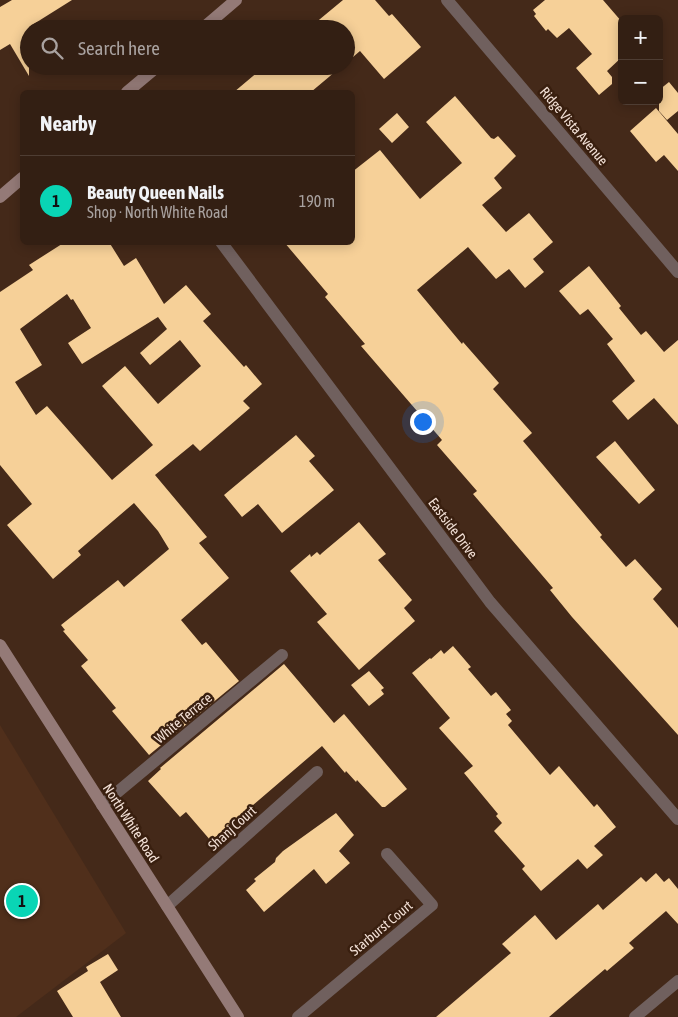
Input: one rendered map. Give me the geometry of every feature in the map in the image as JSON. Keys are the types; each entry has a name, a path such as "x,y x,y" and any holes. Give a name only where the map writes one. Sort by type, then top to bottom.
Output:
{"main road":[{"path":"213,20 236,0"},
{"path":"129,90 147,75"},
{"path":"0,196 20,180"},
{"name":"North White Road","path":"0,645 238,1017"}],"street":[{"name":"Ridge Vista Avenue","path":"448,0 678,272"},
{"name":"Eastside Drive","path":"223,245 490,602 678,819"},
{"name":"White Terrace","path":"102,805 282,655"},
{"name":"Shanj Court","path":"167,906 317,772"},
{"name":"Starburst Court","path":"298,1017 432,905 387,854"},
{"path":"635,1017 678,981"}],"shaded area":[{"path":"0,725 126,933 16,1017 0,1017"}],"building":[{"path":"12,0 72,0 40,20 20,20 20,61 10,44 0,50 0,7"},
{"path":"343,0 375,0 389,16 392,14 421,47 384,79 360,51 355,55 355,20 319,20"},
{"path":"545,0 603,0 618,17 618,61 607,71 612,77 612,84 599,95 576,68 592,54 569,28 557,38 548,29 546,31 534,16 536,14 533,10"},
{"path":"254,75 331,75 313,90 236,90"},
{"path":"669,82 678,93 678,111 667,120 659,111 659,105 663,105 663,87"},
{"path":"455,96 491,138 494,139 498,136 516,156 494,178 502,188 482,205 506,232 529,213 553,242 533,259 544,272 525,288 509,269 496,279 468,247 417,290 462,344 463,342 499,383 493,389 532,433 523,441 602,535 600,537 626,567 635,559 662,589 653,599 678,628 678,735 572,617 550,590 553,588 473,494 477,491 437,445 442,440 361,346 365,344 325,297 328,294 287,245 355,245 355,170 380,150 420,199 462,163 426,122"},
{"path":"656,108 678,134 678,171 664,155 656,162 630,131"},
{"path":"397,113 409,127 392,143 379,129"},
{"path":"60,245 111,245 124,266 136,258 164,304 186,285 211,314 203,321 244,367 246,365 262,384 243,401 250,408 200,451 193,444 155,475 207,537 199,543 229,578 181,620 202,645 206,642 239,681 149,755 112,711 116,708 81,666 88,660 63,631 65,630 61,625 118,580 124,587 169,549 158,531 134,503 78,551 81,555 53,579 7,525 32,504 0,465 0,292 33,270 29,265","holes":["67,294 71,300 73,299 91,328 68,343 82,364 158,317 167,329 140,353 150,365 180,340 201,366 158,404 125,366 102,386 153,445 112,480 47,406 36,415 15,382 42,365 20,329"]},
{"path":"589,266 641,335 646,331 664,352 678,340 678,425 654,398 628,420 612,401 635,381 607,344 613,339 588,309 580,315 559,291"},
{"path":"296,435 315,456 309,461 334,490 282,533 258,504 242,517 224,495"},
{"path":"615,441 655,490 639,504 596,457"},
{"path":"359,522 386,554 378,560 412,600 404,608 415,621 359,670 317,622 327,614 290,571 310,554 311,557 317,552 320,555"},
{"path":"453,646 471,667 468,669 491,696 496,692 511,710 506,714 512,721 508,725 550,775 559,766 594,807 597,804 616,827 594,846 603,855 587,869 578,859 541,891 522,869 525,866 494,831 502,823 496,816 498,814 464,773 473,766 439,728 450,718 412,673 441,650 444,654"},
{"path":"284,664 334,723 344,714 407,789 385,807 382,807 357,780 356,782 346,771 345,773 322,746 211,841 186,812 180,817 148,781 160,768"},
{"path":"369,671 384,688 381,690 384,694 369,706 351,685"},
{"path":"336,813 354,835 339,851 350,863 326,884 314,869 264,912 246,890 256,881 254,879 275,862 276,858 283,851"},
{"path":"656,873 664,882 669,878 678,889 678,924 666,911 629,943 634,948 607,971 605,969 549,1017 436,1017 511,953 502,944 535,915 556,940 598,904 603,910 641,877 646,882"},
{"path":"108,954 118,970 100,982 121,1017 73,1017 57,991 88,971 86,967"}],"place":[{"name":"Beauty Queen Nails","path":"22,901"}]}
